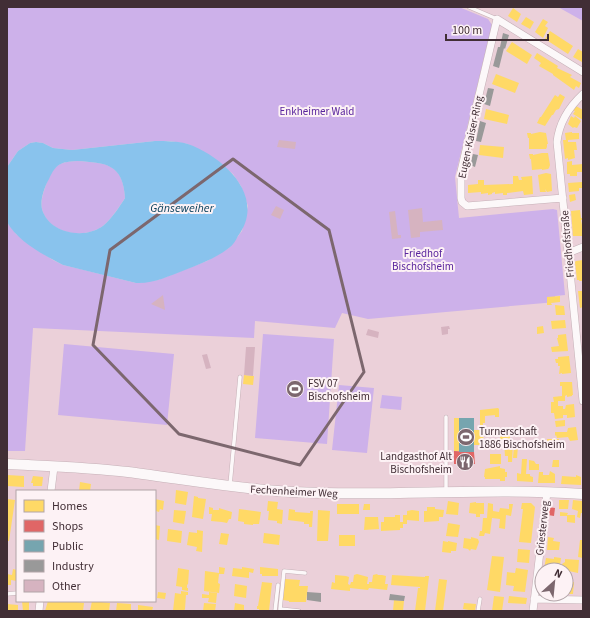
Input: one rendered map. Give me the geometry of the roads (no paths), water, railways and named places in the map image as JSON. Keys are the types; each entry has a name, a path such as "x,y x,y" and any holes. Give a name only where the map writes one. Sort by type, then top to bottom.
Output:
{"street":[{"path":"497,19 583,72"},
{"name":"Eugen-Kaiser-Ring","path":"497,19 461,171 460,186 462,202 464,205 471,207 563,198"},
{"name":"Friedhofstraße","path":"583,94 564,116 558,136 583,401"},
{"path":"568,254 583,247"},
{"name":"Fechenheimer Weg","path":"7,464 128,472 230,487 334,494 446,492 546,492 583,494"},
{"path":"52,490 54,467"},
{"name":"Griesterweg","path":"538,562 546,492"},
{"name":"Griesterweg","path":"533,611 534,599"}],"lane":[{"path":"469,7 497,19"},
{"path":"230,487 240,377"},
{"path":"446,417 446,492"},
{"path":"300,611 280,610 284,571 305,573"},
{"path":"276,611 278,585"},
{"path":"478,611 480,599"}],"water":[{"name":"Gänseweiher","path":"155,141 188,144 215,158 237,180 244,193 247,207 246,221 234,242 224,252 202,263 155,281 136,283 63,265 25,242 7,222 7,167 18,151 30,143 43,143 53,148 72,150","holes":["77,161 104,164 111,167 121,178 124,186 125,198 104,225 96,230 78,233 60,229 52,224 42,209 43,194 56,167 63,163"]}],"place":[{"name":"FSV 07 Bischofsheim","path":"295,389"},
{"name":"Turnerschaft 1886 Bischofsheim","path":"466,437"},
{"name":"Landgasthof Alt Bischofsheim","path":"465,462"}],"park label":[{"name":"Enkheimer Wald","path":"317,111"},
{"name":"Friedhof Bischofsheim","path":"423,259"}]}
